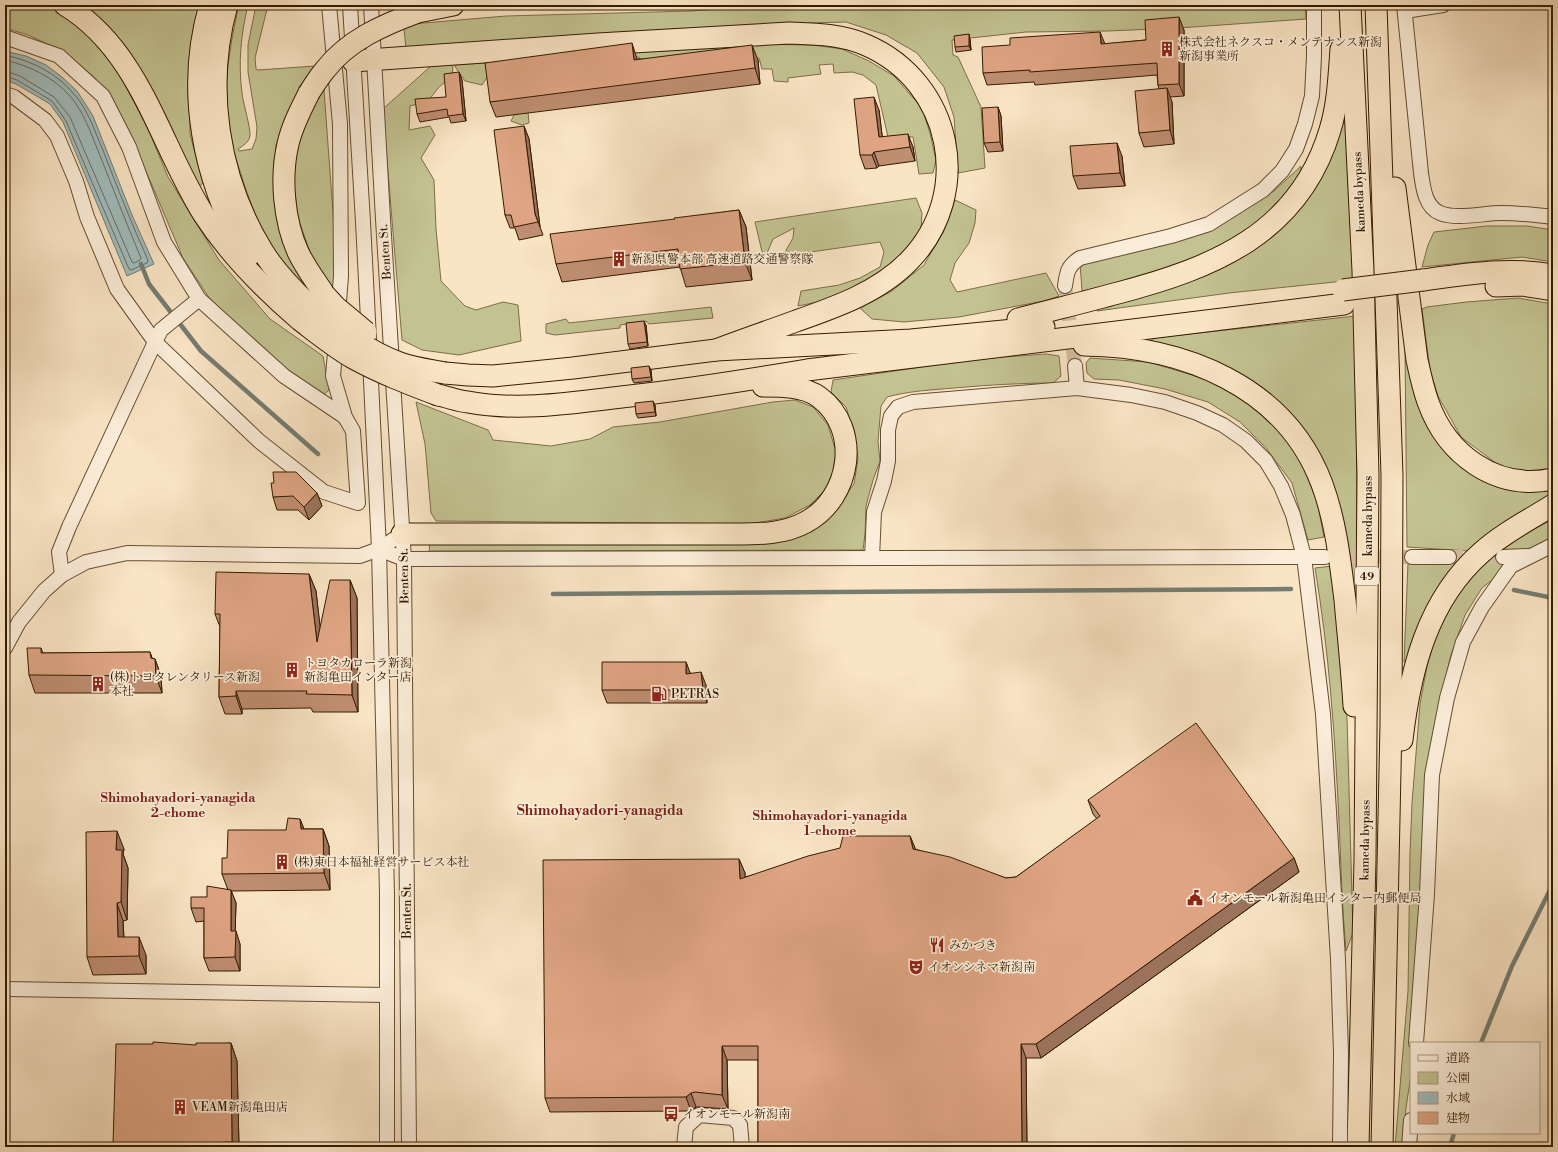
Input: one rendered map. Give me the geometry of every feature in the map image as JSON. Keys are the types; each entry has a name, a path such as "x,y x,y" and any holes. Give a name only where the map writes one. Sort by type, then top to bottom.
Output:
{"highway":[{"path":"65,5 89,23 106,39 122,59 153,114 187,184 204,215 224,244 269,292 312,307"},
{"path":"210,5 202,42 199,89 202,131 208,163 216,189 239,242 253,266 268,286 312,307"},
{"path":"227,5 218,43 215,68 217,120 228,173 248,225 262,251 280,275 312,307 352,337 400,363 445,373 493,376 573,368 716,350 871,343 1343,297"},
{"path":"453,5 418,12 392,21 367,34 344,50 325,69 309,93 297,117 288,144 284,171 290,226 298,252 310,274 312,307 326,340 353,357 402,381 438,395 467,402 494,406 521,406 577,402 721,384 807,370 997,347 1343,297 1423,287 1475,273 1531,271 1553,275"},
{"path":"948,336 1165,280 1230,254 1266,229 1294,200 1306,184 1316,166 1328,136 1334,113 1340,69 1341,5"},
{"name":"kameda bypass","path":"1350,5 1362,271 1368,476 1365,860 1358,1147"},
{"name":"kameda bypass","path":"1376,5 1392,475 1391,724 1382,1147"},
{"path":"1377,26 1412,322 1419,368 1428,403 1437,422 1447,437 1460,451 1489,473 1510,480 1537,482 1553,480"},
{"path":"353,61 757,34 818,34 843,37 866,45 885,55 905,69 920,86 933,106 942,127 947,148 948,168 946,189 941,209 922,245 910,260 896,273 878,286 824,311 716,350"},
{"path":"1423,287 1472,288 1522,286 1553,290"},
{"path":"997,347 1053,344 1090,345 1149,352 1174,357 1219,374 1256,396 1287,425 1300,442 1322,483 1336,531 1348,635 1365,860"},
{"path":"402,534 752,534 777,532 794,528 807,522 821,512 831,501 838,489 846,463 847,450 845,437 841,424 835,413 818,396 793,388 721,384"},
{"path":"1384,1100 1389,1052 1399,767 1412,676 1418,654 1426,630 1437,608 1449,588 1465,568 1482,551 1502,536 1553,505"}],"street":[{"path":"5,94 14,97 45,120 57,136 76,181 87,217 117,290 158,336 265,445 324,492 358,503 353,431 345,417 333,376 341,276 340,140 329,5"},
{"name":"Benten St.","path":"350,5 363,214 379,549 387,894 388,1147"},
{"name":"Benten St.","path":"371,5 404,559 409,1147"},
{"path":"1065,286 1067,273 1071,264 1080,258 1171,236 1209,224 1263,190 1282,171 1296,149 1305,124 1312,96 1314,5"},
{"path":"1443,5 1404,8 1423,189 1429,203 1439,213 1455,215 1500,213 1528,214 1553,218"},
{"path":"5,37 59,56 103,96 129,147 164,242 195,302 284,376 345,417"},
{"path":"62,575 59,552 69,527 158,336 195,302"},
{"path":"1075,366 1077,388"},
{"path":"872,558 874,512 884,481 888,461 888,430 891,416 898,407 914,402 1077,388 1131,395 1165,402 1197,413 1224,425 1246,441 1266,461 1282,486 1293,515 1304,557 1323,714 1338,967 1341,1053 1340,1147"},
{"path":"5,648 19,622 44,591 62,575 86,562 127,553 360,556 379,549 402,534"},
{"path":"1416,1042 1427,894 1432,775 1447,698 1463,642 1482,607 1511,566 1553,545"},
{"path":"379,549 404,559 1325,557"},
{"path":"1503,557 1531,556"},
{"path":"1412,557 1449,557"},
{"path":"5,990 387,995"},
{"path":"684,1147 686,1127 699,1115 733,1118 740,1125 742,1147"},
{"path":"1409,1147 1410,1134"}],"green space":[{"path":"5,5 47,5 54,8 85,32 118,71 146,124 168,177 219,260 270,319 323,356 329,390 322,396 309,389 235,326 208,296 183,258 134,143 111,99 94,77 65,52 28,35 5,28"},
{"path":"79,5 202,5 190,81 190,134 203,183 196,189"},
{"path":"239,5 248,5 242,38 240,71 242,93 250,136 247,142 238,149 239,151 252,149 256,139 257,127 248,72 248,45 256,5 268,5 255,58 256,69 315,66 300,86 276,145 274,185 281,231 307,291 274,250 262,230 254,212 232,148 227,120 226,87 230,53"},
{"path":"777,5 1305,5 1306,19 1179,28 1026,32 952,40 953,55 958,57 981,107 985,168 958,173 954,117 944,87 917,53 886,35 846,22 810,23 801,27 406,49 404,29 412,24 506,16 690,11"},
{"path":"750,44 813,45 842,49 869,61 894,76 922,108 930,133 936,160 933,173 919,174 913,137 888,137 876,85 863,75 852,72 834,73 833,64 819,65 821,74 788,78 788,82 774,81 772,69 762,69 759,58 642,73 639,57 526,70 529,123 522,125 511,121 515,113 488,76 482,85 465,81 454,65"},
{"path":"444,59 453,67 452,76 439,87 428,101 410,106 409,130 430,126 435,135 421,158 434,180 436,229 441,281 465,306 476,310 503,302 518,305 521,341 459,355 422,350 402,340 384,124 384,108 431,66"},
{"path":"324,90 336,254 336,295 316,269 298,218 294,184 295,159 302,131 313,105"},
{"path":"1345,116 1354,280 1229,293 1097,311 1097,305 1210,272 1330,156"},
{"path":"1301,166 1300,174 1296,181 1266,216 1244,233 1219,248 1193,260 1138,278 1082,291 1080,263 1207,231 1274,191"},
{"path":"916,198 922,213 921,229 905,251 890,265 864,284 827,300 798,306 801,291 839,285 860,278 880,267 884,252 880,242 804,253 785,252 793,238 794,228 773,239 764,260 755,222"},
{"path":"955,200 976,210 975,223 969,243 955,263 950,280 957,292 1046,273 1059,296 1044,301 959,317 904,322 872,319 860,308 892,291 924,265 943,232"},
{"path":"1487,226 1527,226 1553,230 1553,262 1522,257 1422,267 1428,245 1434,232"},
{"path":"1518,298 1553,304 1553,468 1532,473 1501,467 1461,437 1438,396 1430,370 1422,309 1466,302"},
{"path":"711,307 713,318 649,324 646,321 620,325 620,328 555,335 546,333 546,324 566,319 569,323"},
{"path":"1356,316 1357,599 1352,600 1307,437 1282,405 1245,378 1152,347 1152,338"},
{"path":"1405,347 1470,472 1505,489 1544,491 1553,489 1553,498 1469,551 1407,547"},
{"path":"1046,354 1059,356 1061,376 1053,383 1004,384 937,389 887,397 881,406 878,441 880,461 866,506 863,550 429,551 430,542 809,531 825,522 854,484 858,459 854,432 846,407 831,392 833,380 976,359"},
{"path":"1090,358 1148,362 1209,380 1244,396 1279,426 1297,453 1317,501 1324,537 1308,540 1292,483 1266,448 1240,422 1208,402 1165,389 1119,380 1094,379 1087,373 1086,363"},
{"path":"795,400 813,407 828,425 836,452 833,472 827,488 810,505 785,518 750,524 436,521 431,513 425,444 416,402 488,430 493,440 551,446 590,439 613,427 660,422 773,402"},
{"path":"1553,519 1553,537 1531,548 1505,552 1502,572 1482,588 1465,615 1450,658 1433,738 1410,1042 1410,1081 1403,1147 1395,1147 1408,991 1412,803 1420,704 1427,666 1437,631 1446,608 1475,568 1512,541"},
{"path":"1466,560 1410,664 1404,662 1408,563"},
{"path":"1332,566 1344,656 1347,718 1353,933 1346,951 1328,662 1315,568"}],"water":[{"path":"5,51 26,56 46,65 77,91 93,116 132,215 154,264 127,276 63,122 50,104 16,84 5,80"}],"building":[{"path":"1179,17 1179,84 1158,85 1157,63 1030,72 1030,70 983,73 982,47 1010,45 1010,38 1100,32 1101,44 1146,40 1145,20"},
{"path":"969,34 969,46 955,47 954,36"},
{"path":"632,43 634,60 752,45 755,68 490,102 485,63"},
{"path":"459,72 463,114 448,116 447,109 417,114 415,99 446,97 444,74"},
{"path":"1167,88 1170,130 1139,133 1135,91"},
{"path":"874,97 879,137 908,134 910,147 874,152 872,155 860,155 854,99"},
{"path":"998,107 1000,142 984,143 982,108"},
{"path":"524,126 535,214 538,222 514,227 511,215 505,215 494,130"},
{"path":"1117,143 1120,173 1073,176 1070,146"},
{"path":"739,210 745,262 680,269 678,249 556,264 550,234"},
{"path":"644,321 647,342 628,344 626,323"},
{"path":"649,366 651,377 632,379 631,368"},
{"path":"653,401 655,412 636,414 635,403"},
{"path":"273,472 296,472 317,493 304,507 293,496 273,497 271,483 274,483"},
{"name":"トヨタカローラ新潟 新潟亀田インター店","path":"216,572 309,574 317,642 330,580 350,580 352,695 306,694 307,691 236,691 236,696 219,697 220,614 215,614"},
{"path":"27,648 41,648 41,653 150,652 151,658 155,659 156,676 29,675"},
{"path":"602,662 686,662 686,674 701,672 703,690 602,690"},
{"path":"1196,723 1294,858 1036,1044 1021,1044 1022,1147 758,1147 758,1046 722,1046 722,1095 695,1092 686,1097 545,1098 543,860 739,859 740,879 808,856 840,848 843,836 910,836 913,849 950,857 1006,878 1016,877 1100,816 1088,800"},
{"path":"288,818 300,819 301,829 323,829 324,873 222,874 222,858 227,858 228,830 286,830"},
{"path":"117,831 116,850 122,850 121,902 117,903 118,937 139,937 139,956 87,957 86,832"},
{"path":"207,886 231,890 231,931 236,931 235,957 204,958 204,908 191,908 191,897 207,897"},
{"name":"VEAM新潟亀田店","path":"153,1042 196,1045 196,1043 231,1043 232,1142 153,1145 152,1143 113,1144 116,1044 153,1044"}],"waterway":[{"path":"141,264 149,284 201,351 318,454"},
{"path":"553,594 1291,589"},
{"path":"1514,590 1553,598"},
{"path":"1481,1042 1512,966 1553,884"},
{"path":"1450,1147 1454,1134"}],"tunnel":[{"path":"1065,286 1075,366"},
{"path":"1331,557 1412,557"},
{"path":"1449,557 1503,557"}],"place":[{"name":"株式会社ネクスコ・メンテナンス新潟 新潟事業所","path":"1167,49"},
{"name":"新潟県警本部 高速道路交通警察隊","path":"619,259"},
{"name":"トヨタカローラ新潟 新潟亀田インター店","path":"292,670"},
{"name":"(株)トヨタレンタリース新潟 本社","path":"98,684"},
{"name":"PETRAS","path":"659,694"},
{"name":"(株)東日本福祉経営サービス本社","path":"282,862"},
{"name":"イオンモール新潟亀田インター内郵便局","path":"1195,898"},
{"name":"みかづき","path":"937,945"},
{"name":"イオンシネマ新潟南","path":"916,967"},
{"name":"VEAM新潟亀田店","path":"180,1107"},
{"name":"イオンモール新潟南","path":"671,1114"}],"district":[{"name":"Shimohayadori-yanagida 2-chome","path":"178,804"},
{"name":"Shimohayadori-yanagida","path":"600,810"},
{"name":"Shimohayadori-yanagida 1-chome","path":"830,822"}]}
